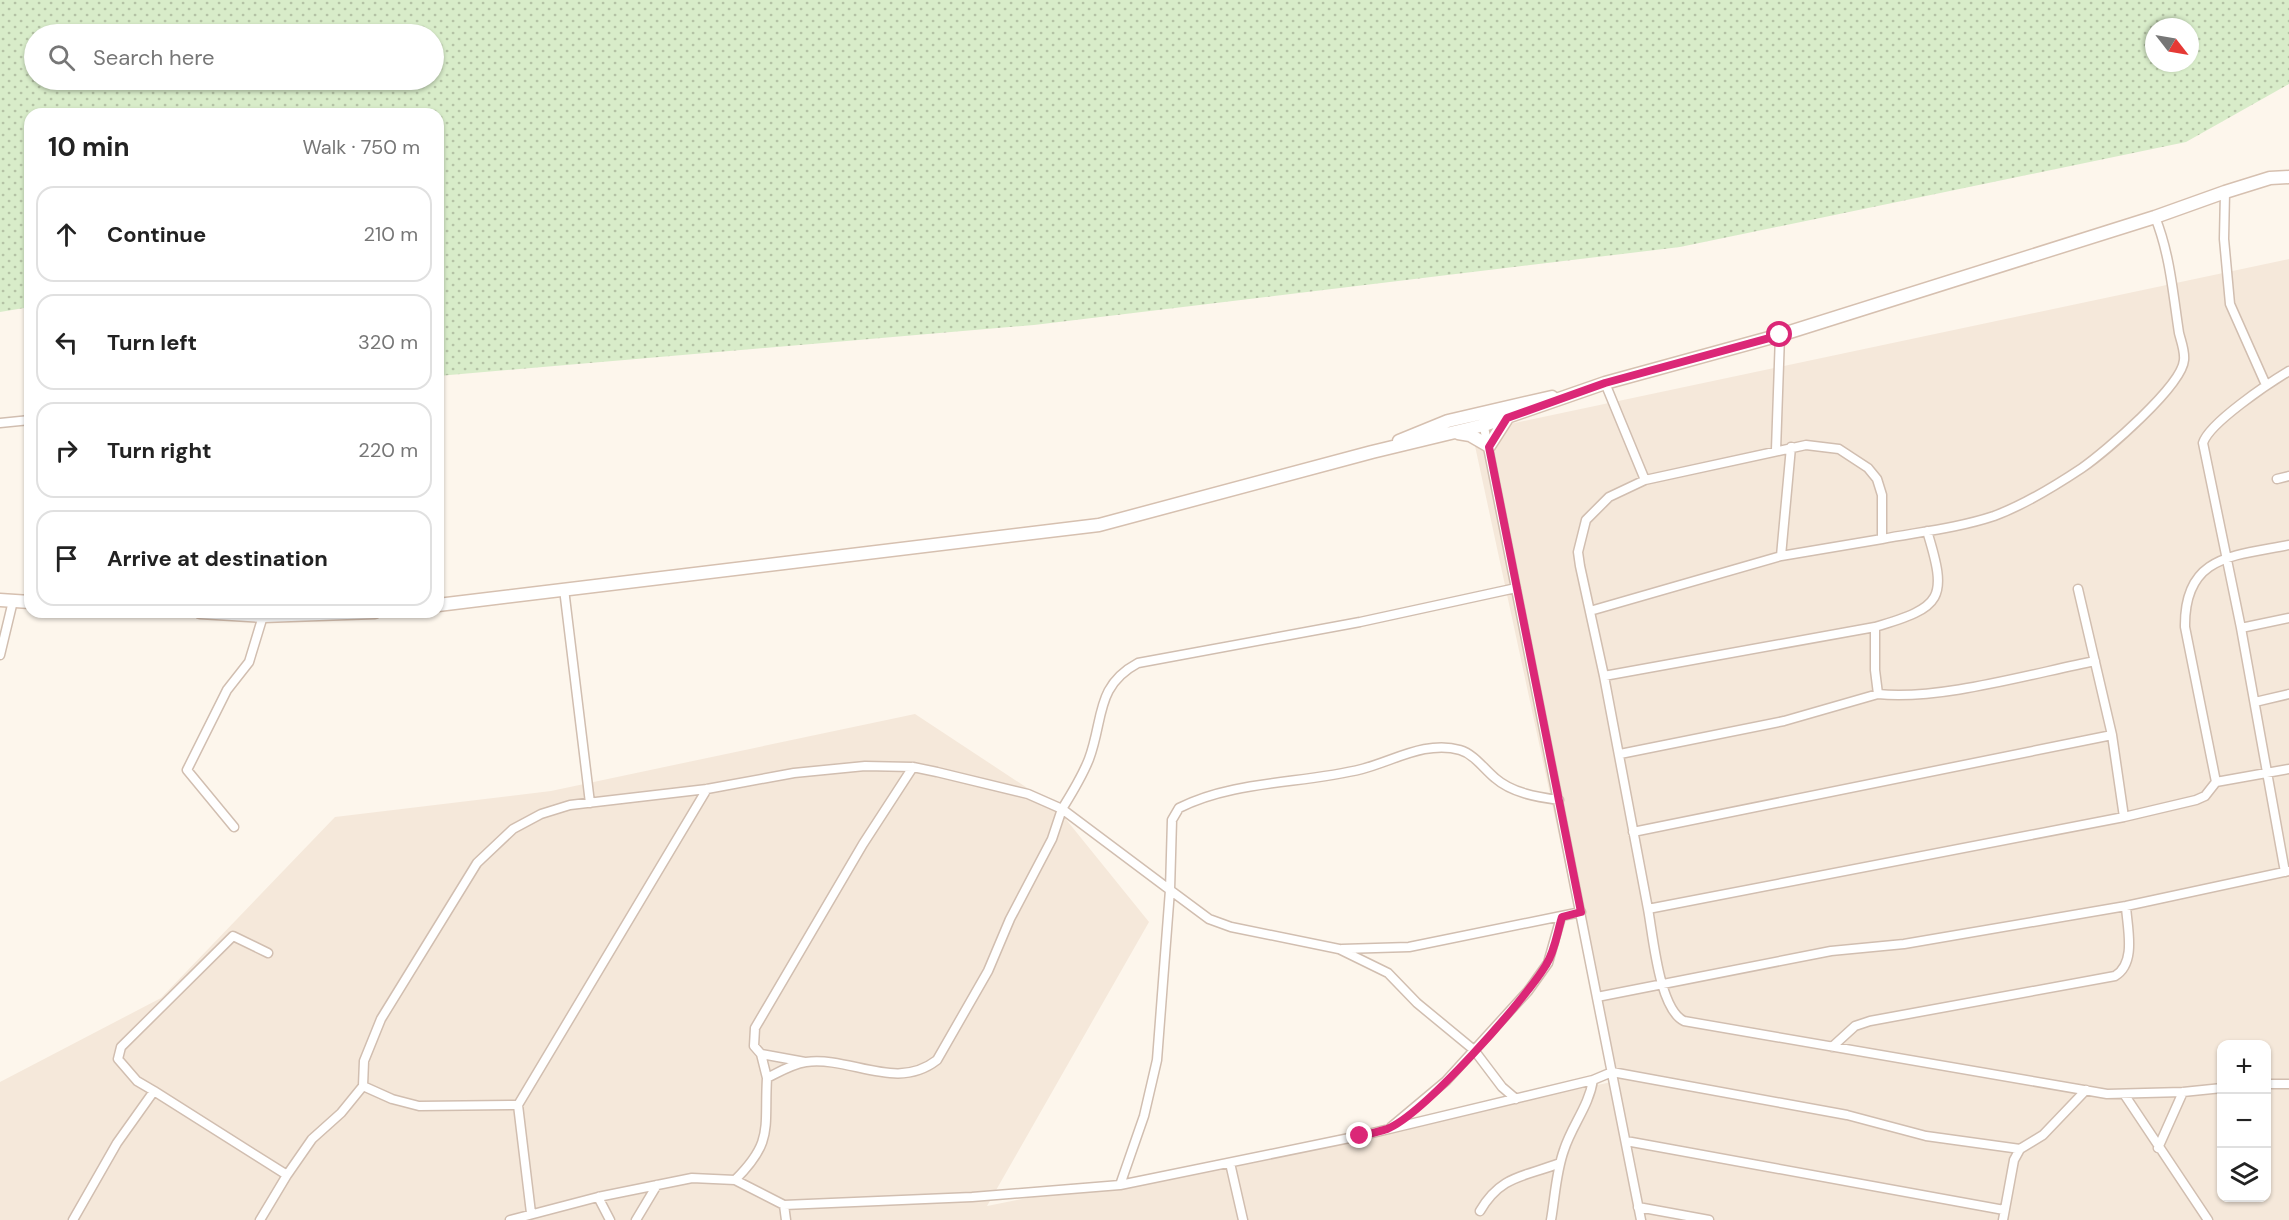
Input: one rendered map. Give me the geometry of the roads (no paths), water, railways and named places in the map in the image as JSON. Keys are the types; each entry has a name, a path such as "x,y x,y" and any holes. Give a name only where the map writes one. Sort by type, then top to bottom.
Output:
{"street":[{"path":"444,604 1100,525 1371,452 1484,426 1605,383 1780,335 2155,217 2270,178 2289,177"},
{"path":"2225,192 2224,239 2230,304 2266,385"},
{"path":"1590,611 1781,556 1927,531 1994,515 2058,483 2091,460 2146,412 2172,385 2184,359 2162,235 2155,217"},
{"path":"1776,450 1780,335"},
{"path":"1597,996 1831,951 1904,944 2126,906 2287,871 2203,443 2209,430 2266,385 2289,371"},
{"path":"1605,383 1645,480"},
{"path":"1371,452 1448,421 1577,393"},
{"path":"1481,413 1641,1220"},
{"path":"1489,447 1507,418"},
{"path":"0,423 24,421"},
{"path":"1458,433 1470,435 1489,447"},
{"path":"1882,539 1882,495 1877,479 1868,468 1839,448 1806,445 1645,480 1609,497 1586,520 1578,552 1605,676 1632,832 1662,984 1674,1013 1684,1021 2086,1090 2124,1095 2217,1089"},
{"path":"1781,556 1791,447"},
{"path":"2277,479 2289,476"},
{"path":"1605,676 1875,627 1925,610 1935,597 1939,582 1927,531"},
{"path":"2216,782 2185,627 2184,605 2193,582 2205,567 2224,557 2289,545"},
{"path":"761,1054 906,1074 925,1069 937,1060 988,971 1019,901 1052,840 1062,809 1089,758 1104,701 1111,684 1123,671 1138,663 1360,622 1516,588"},
{"path":"564,589 590,803"},
{"path":"2078,589 2112,735 2124,816"},
{"path":"0,600 24,602"},
{"path":"0,655 13,601"},
{"path":"234,827 188,770 227,690 249,662 262,618"},
{"path":"2241,628 2289,618"},
{"path":"1875,627 1875,670 1878,694"},
{"path":"1620,754 1784,721 1878,694 1891,696 1954,689 2095,661"},
{"path":"2255,702 2289,694"},
{"path":"1632,832 2112,735"},
{"path":"1120,1185 1144,1116 1157,1060 1161,1029 1174,813 1185,805 1224,793 1362,769 1412,752 1444,748 1460,750 1470,755 1507,787 1537,797 1559,800"},
{"path":"260,1220 312,1139 341,1113 363,1086 364,1061 381,1019 477,863 513,829 541,814 590,803 707,789 794,773 853,767 913,767 1028,794 1062,809 1209,919 1231,927 1339,949 1409,947 1581,912"},
{"path":"735,1180 761,1151 768,1121 767,1078 761,1054 754,1046 755,1028 863,843 913,767"},
{"path":"1648,909 2124,816 2196,800 2205,796 2216,782 2289,769"},
{"path":"531,1213 518,1105 707,789"},
{"path":"1832,1047 1855,1026 1870,1021 2115,976 2122,972 2128,953 2126,906"},
{"path":"1388,1129 1421,1105 1528,991 1548,963 1562,917"},
{"path":"268,953 233,936 121,1047 118,1059 126,1071 154,1091 287,1175"},
{"path":"1339,949 1389,973 1417,1003 1474,1050 1502,1088 1516,1099"},
{"path":"767,1078 806,1062"},
{"path":"510,1220 598,1197 692,1178 735,1180 784,1205 972,1197 1120,1185 1388,1129 1593,1080 1612,1072 1847,1115 1926,1136 2020,1149"},
{"path":"1551,1220 1560,1163 1570,1133 1588,1102 1593,1080"},
{"path":"2271,1084 2289,1084"},
{"path":"363,1086 392,1099 419,1106 518,1105"},
{"path":"2003,1220 2014,1160 2020,1149 2043,1135 2086,1090"},
{"path":"73,1220 117,1143 154,1091"},
{"path":"2158,1148 2183,1092"},
{"path":"2124,1095 2208,1220"},
{"path":"1626,1141 2004,1210"},
{"path":"1230,1163 1243,1220"},
{"path":"1480,1210 1494,1190 1503,1183 1560,1163"},
{"path":"636,1220 657,1185"},
{"path":"598,1197 610,1220"},
{"path":"784,1205 786,1220"},
{"path":"1638,1207 1709,1220"}]}
